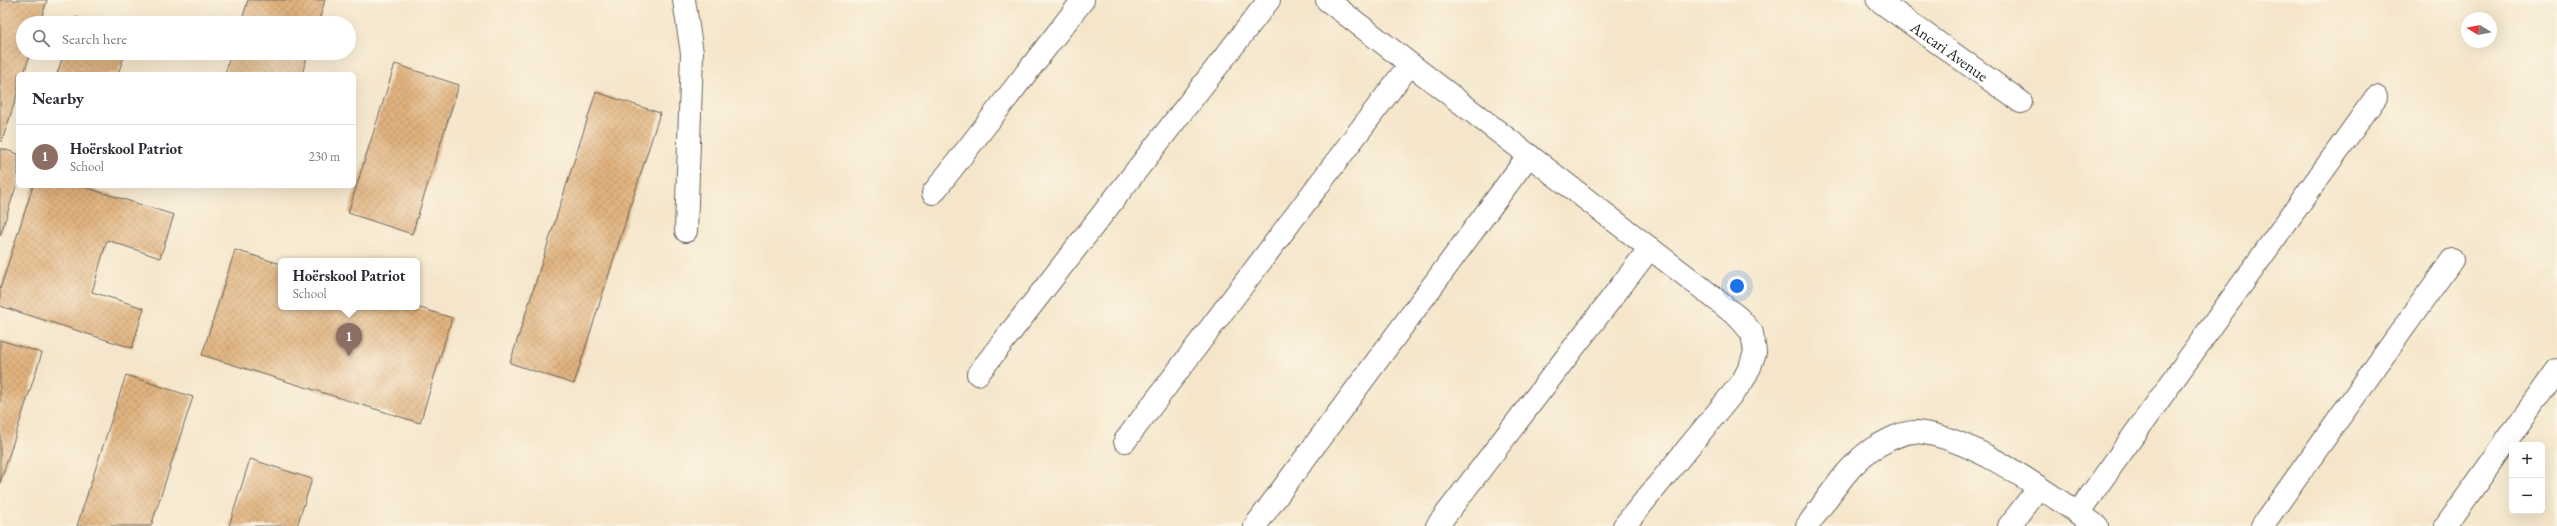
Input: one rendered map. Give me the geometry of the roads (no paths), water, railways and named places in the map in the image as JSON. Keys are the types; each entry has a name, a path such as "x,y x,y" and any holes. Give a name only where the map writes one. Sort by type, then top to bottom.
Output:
{"street":[{"path":"684,0 692,53 686,231"},
{"path":"933,193 1083,0"},
{"path":"978,374 1269,0"},
{"path":"1327,0 1650,248 1739,318 1752,334 1755,352 1742,382 1624,526"},
{"name":"Ancari Avenue","path":"1878,0 2021,102"},
{"path":"1125,441 1410,64"},
{"path":"2078,514 2376,97"},
{"path":"1255,526 1529,155"},
{"path":"1437,526 1650,248"},
{"path":"2262,526 2452,260"},
{"path":"2446,526 2557,370"},
{"path":"1807,526 1851,469 1871,450 1895,437 1916,432 1942,438 1978,452 2039,487 2097,526"},
{"path":"2009,526 2039,487"}],"place":[{"name":"Hoërskool Patriot","path":"349,356"}]}
